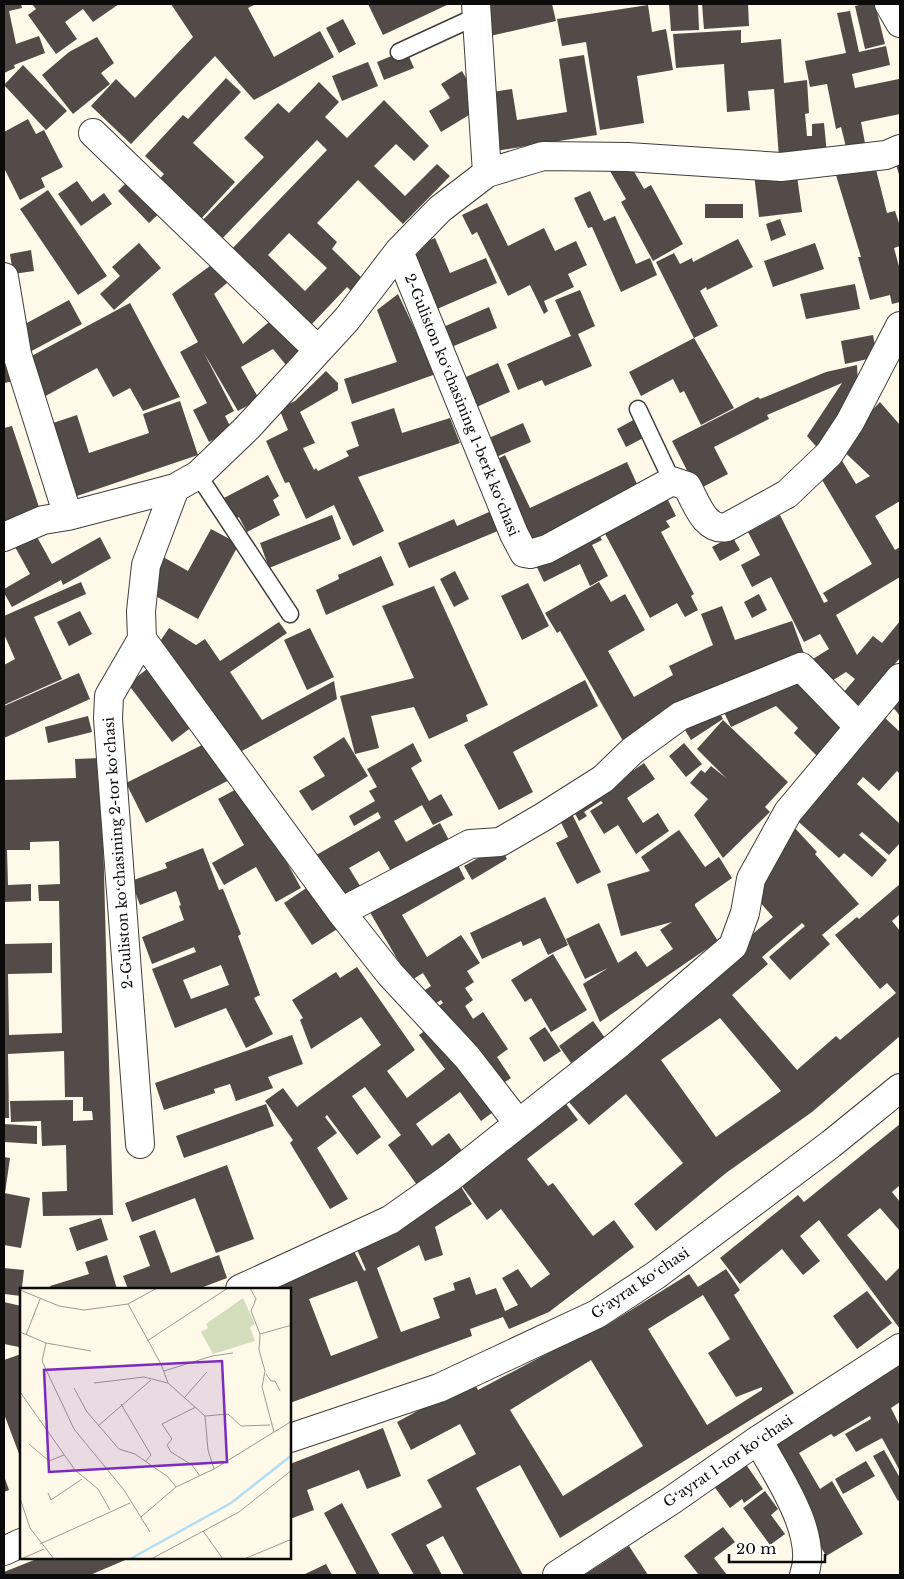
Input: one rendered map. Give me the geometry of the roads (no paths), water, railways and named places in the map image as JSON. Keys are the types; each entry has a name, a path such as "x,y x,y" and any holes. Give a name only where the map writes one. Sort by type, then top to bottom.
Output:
{"street":[{"path":"889,4 900,23"},
{"path":"476,11 487,173"},
{"path":"93,133 317,349"},
{"path":"518,1122 467,1057 390,974 341,912 142,639 141,611 146,565 187,481 248,428 317,349 347,319 399,251 440,208 487,173 543,156 628,157 781,167 886,155 900,148"},
{"name":"2-Guliston koʻchasining 1-berk koʻchasi","path":"399,251 514,534 524,553 530,554 547,548 672,481"},
{"path":"4,277 17,354 68,516"},
{"path":"672,481 687,486 709,524 720,528 787,494 830,454 850,422 900,326"},
{"path":"4,536 43,520 68,516 187,481"},
{"name":"2-Guliston koʻchasining 2-tor koʻchasi","path":"140,1144 108,719 109,696 142,639"},
{"path":"341,912 470,844 500,842 603,779 632,751 680,716 801,667 859,727"},
{"path":"242,1288 390,1220 451,1176 648,1020 733,946 744,913 751,879 788,812 900,678"},
{"name":"Gʻayrat koʻchasi","path":"291,1438 439,1388 597,1314 656,1275 831,1144 900,1088"},
{"name":"Gʻayrat 1-tor koʻchasi","path":"557,1575 672,1500 758,1440 900,1348"},
{"path":"758,1440 803,1523 806,1549 804,1575"},
{"path":"4,1551 20,1543"}],"lane":[{"path":"399,52 476,11"},
{"path":"638,409 672,481"},
{"path":"187,481 290,614"}]}
